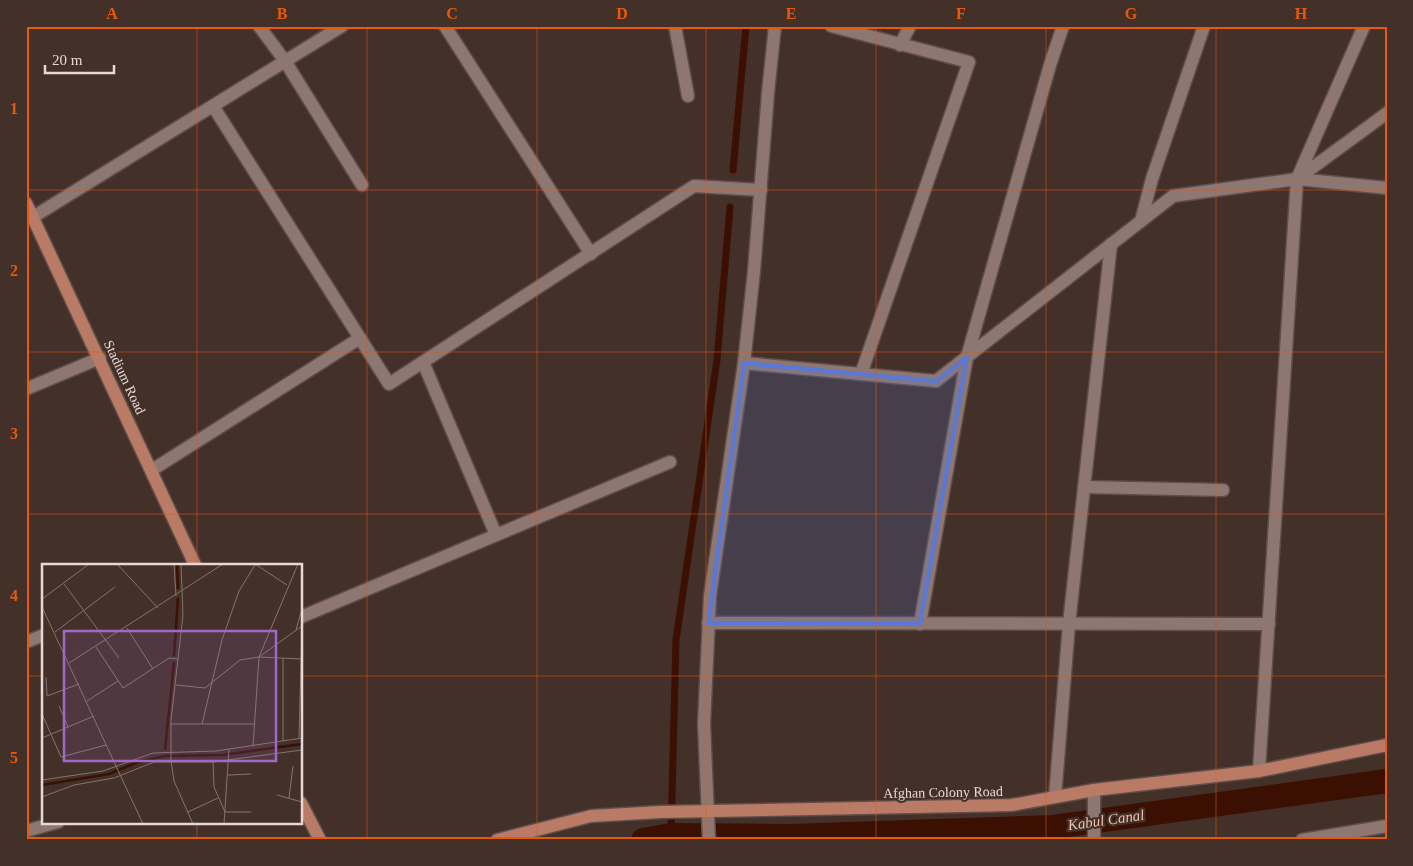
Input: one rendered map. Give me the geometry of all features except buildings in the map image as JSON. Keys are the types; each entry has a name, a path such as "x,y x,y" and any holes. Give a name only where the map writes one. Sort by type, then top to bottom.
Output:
{"main road":[{"name":"Stadium Road","path":"26,203 195,564"},
{"name":"Afghan Colony Road","path":"497,840 590,816 660,812 1012,805 1055,797 1095,794 1259,771 1387,746"},
{"path":"302,805 320,840"}],"street":[{"path":"258,26 285,61 362,185"},
{"path":"33,217 342,26"},
{"path":"445,26 590,254"},
{"path":"675,26 688,96"},
{"path":"709,833 705,812 704,724 710,596 744,363 754,271 775,26"},
{"path":"831,26 969,62 861,374"},
{"path":"900,45 910,26"},
{"path":"920,624 967,357 1050,65 1063,26"},
{"path":"1140,221 1152,179 1204,26"},
{"path":"1259,771 1297,179 1364,26"},
{"path":"213,106 389,384 694,186 761,190"},
{"path":"1297,179 1387,113"},
{"path":"744,363 936,380 1173,196 1297,179 1387,188"},
{"path":"1055,797 1069,624 1111,244"},
{"path":"152,470 360,338"},
{"path":"26,389 100,358"},
{"path":"423,362 496,535"},
{"path":"302,617 670,462"},
{"path":"1084,487 1223,490"},
{"path":"708,623 1269,624"},
{"path":"26,642 42,636"},
{"path":"1094,840 1095,794"},
{"path":"26,831 51,824"},
{"path":"1302,840 1387,826"}],"highlighted area":[{"path":"967,357 920,624 708,623 744,363 936,381"}],"waterway":[{"path":"733,170 746,26"},
{"path":"671,835 676,640 717,360 730,207"},
{"name":"Kabul Canal","path":"643,840 671,835 791,836 1053,827 1387,781"}]}
